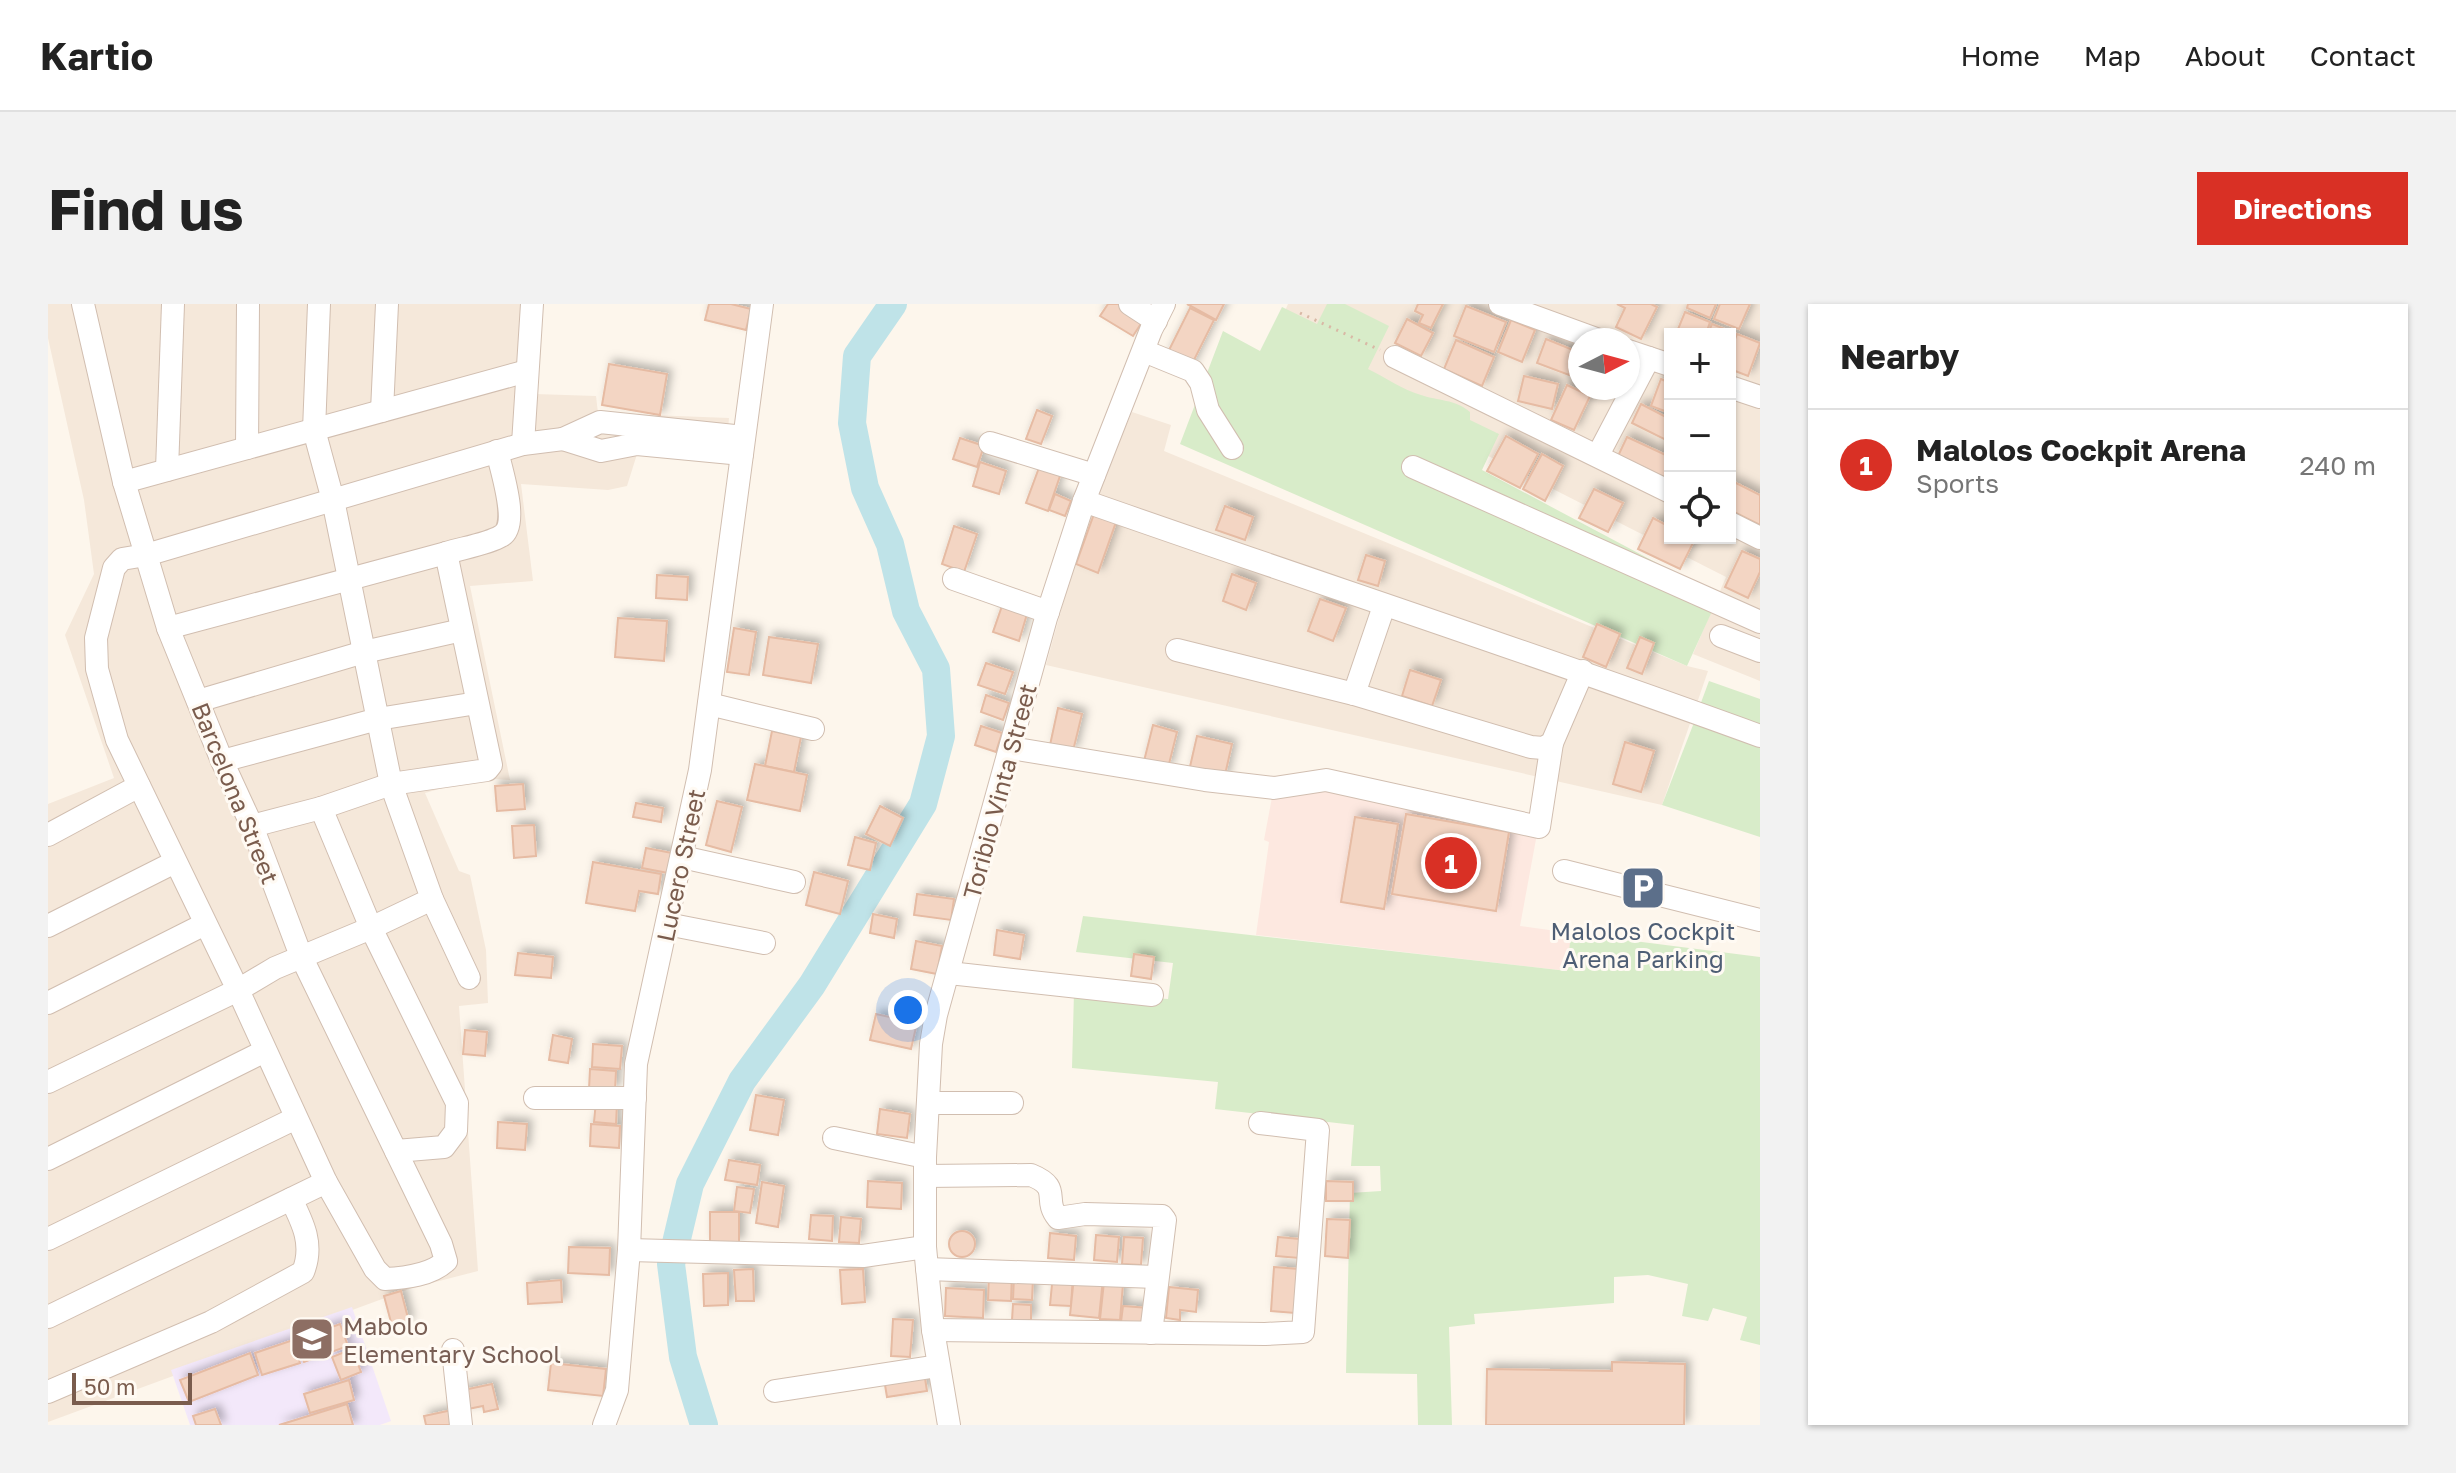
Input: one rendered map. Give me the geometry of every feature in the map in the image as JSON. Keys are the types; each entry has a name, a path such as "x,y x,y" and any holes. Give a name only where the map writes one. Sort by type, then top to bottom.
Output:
{"street":[{"name":"Barcelona Street","path":"83,304 124,482 168,628 252,826 301,956 441,1244 446,1261 437,1269 385,1279 375,1269 326,1182"},
{"path":"89,334 99,304"},
{"path":"167,470 173,304"},
{"path":"247,448 248,304"},
{"path":"319,304 314,430 333,500 391,784 432,899 469,978"},
{"path":"382,411 387,304"},
{"path":"523,444 532,304"},
{"name":"Lucero Street","path":"604,1425 617,1390 629,1250 636,1064 700,770 762,304"},
{"path":"1130,304 1160,313"},
{"path":"1500,304 1527,309 1571,328"},
{"name":"Toribio Vinta Street","path":"949,1425 933,1330 926,1258 925,1166 931,1044 936,1015 1048,612 1084,501 1160,313"},
{"path":"1144,351 1193,371 1201,383 1208,410 1232,448"},
{"path":"1395,357 1664,489"},
{"path":"1598,455 1649,358"},
{"path":"124,482 527,371"},
{"path":"1736,389 1760,397"},
{"path":"48,1317 326,1182 238,990 117,740 97,669 96,638 114,568 122,559 146,555 497,451 563,439 600,422 618,435 743,445"},
{"path":"990,443 1094,475"},
{"path":"168,628 503,536 510,527 510,512 497,451"},
{"path":"1413,467 1760,622"},
{"path":"1084,501 1384,606 1583,671 1760,736"},
{"path":"1736,526 1760,538"},
{"path":"252,826 321,808 391,784 487,770 491,765 446,553"},
{"path":"954,579 1048,612"},
{"path":"1354,694 1384,606"},
{"path":"198,701 364,652 462,630"},
{"path":"1721,636 1760,651"},
{"path":"1177,650 1354,694 1531,747 1543,748 1552,743"},
{"path":"1011,748 1205,780 1274,788 1326,780 1539,827 1552,743 1583,671"},
{"path":"222,761 378,719 477,703"},
{"path":"709,704 813,729"},
{"path":"48,835 139,786"},
{"path":"321,808 371,928 457,1103 456,1131 444,1147 396,1151"},
{"path":"682,857 794,882"},
{"path":"48,926 175,862"},
{"path":"1564,871 1760,920"},
{"path":"48,1082 238,990 275,968 432,899"},
{"path":"48,1003 205,924"},
{"path":"667,924 764,943"},
{"path":"949,973 1152,995"},
{"path":"48,1159 265,1051"},
{"path":"535,1098 635,1098"},
{"path":"928,1103 1012,1103"},
{"path":"48,1239 296,1118"},
{"path":"933,1330 1303,1332 1318,1130 1260,1123"},
{"path":"834,1138 925,1166 1031,1175 1045,1181 1050,1187 1053,1209 1058,1218 1085,1214 1162,1216 1165,1220 1151,1333"},
{"path":"48,1392 211,1322 303,1272 308,1252 305,1229 291,1199"},
{"path":"629,1250 926,1258 1156,1277"},
{"path":"453,1350 461,1425"},
{"path":"775,1391 938,1366"}],"path":[{"path":"1300,313 1395,357"}],"shaded area":[{"path":"48,304 540,304 535,394 596,396 598,413 729,418 725,462 638,451 627,486 608,490 521,484 533,581 470,586 510,780 478,778 425,793 459,871 470,875 486,950 488,1003 459,1006 478,1271 412,1288 48,1422 48,804 114,778 65,635 94,574 84,500 48,338"},
{"path":"1288,304 1760,304 1760,681 1693,654 1726,577 1270,345"},
{"path":"1132,412 1171,425 1164,451 1687,666 1708,671 1662,805 1046,665 1089,509"},
{"path":"1276,776 1539,823 1520,926 1571,933 1568,971 1256,935 1269,842 1264,840"},
{"name":"Mabolo Elementary School","path":"352,1307 391,1421 380,1425 190,1425 171,1370"}],"green space":[{"path":"1327,304 1345,304 1389,326 1368,369 1414,393 1458,405 1470,412 1470,420 1499,434 1482,470 1719,596 1687,666 1180,444 1223,331 1260,351 1282,307 1317,324"},
{"path":"1709,681 1760,699 1760,737 1696,716"},
{"path":"1695,720 1760,744 1760,837 1662,805"},
{"path":"1083,916 1567,971 1571,933 1760,957 1760,1345 1740,1340 1747,1317 1713,1308 1708,1321 1682,1316 1688,1284 1648,1275 1614,1277 1614,1303 1474,1314 1475,1324 1449,1327 1452,1425 1418,1425 1417,1374 1346,1373 1350,1193 1381,1191 1380,1166 1351,1166 1354,1125 1215,1109 1218,1082 1072,1068 1074,992 1168,999 1173,963 1076,952"}],"building":[{"path":"709,304 731,304 751,309 746,330 705,320"},
{"path":"1108,304 1119,304 1144,319 1133,336 1100,316"},
{"path":"1187,304 1224,304 1216,320"},
{"path":"1418,304 1443,304 1431,328 1419,323 1423,315 1415,311"},
{"path":"1617,304 1651,304 1657,307 1641,339 1640,328 1616,327 1625,308"},
{"path":"1688,304 1716,304 1710,318 1687,308"},
{"path":"1720,304 1750,304 1739,329 1714,319"},
{"path":"1466,306 1506,322 1494,352 1454,336"},
{"path":"1190,308 1214,320 1190,368 1166,356"},
{"path":"1685,312 1710,322 1708,328 1678,328"},
{"path":"1407,319 1433,333 1421,356 1395,343"},
{"path":"1511,320 1535,330 1522,362 1498,352"},
{"path":"1737,334 1760,343 1748,376 1736,371"},
{"path":"1546,339 1568,348 1568,375 1537,363"},
{"path":"1456,340 1494,357 1482,386 1444,369"},
{"path":"609,364 667,374 660,415 602,405"},
{"path":"1524,376 1558,384 1552,409 1518,401"},
{"path":"1661,379 1664,380 1664,411 1651,406"},
{"path":"1567,385 1568,400 1588,400 1574,430 1551,420"},
{"path":"1641,404 1664,416 1664,439 1632,423"},
{"path":"1037,410 1052,416 1041,444 1026,439"},
{"path":"1506,436 1538,454 1520,488 1487,471"},
{"path":"1627,437 1664,454 1664,477 1618,456"},
{"path":"960,438 984,446 977,467 953,459"},
{"path":"1542,454 1563,466 1545,501 1523,489"},
{"path":"980,462 1006,471 999,494 973,486"},
{"path":"1040,465 1061,473 1048,511 1026,503"},
{"path":"1736,483 1760,495 1760,525 1736,513"},
{"path":"1594,489 1623,503 1608,532 1579,518"},
{"path":"1055,494 1071,501 1065,516 1049,510"},
{"path":"1225,506 1253,517 1245,540 1216,530"},
{"path":"1094,514 1116,522 1098,573 1076,564"},
{"path":"1653,518 1664,524 1664,544 1692,544 1680,569 1638,549"},
{"path":"954,526 977,534 964,572 942,564"},
{"path":"1742,551 1760,559 1760,572 1748,598 1725,587"},
{"path":"1366,555 1385,561 1378,586 1358,580"},
{"path":"1232,574 1256,583 1246,610 1223,601"},
{"path":"657,575 688,577 687,600 656,598"},
{"path":"1320,599 1346,608 1333,641 1308,631"},
{"path":"1002,606 1027,614 1019,641 993,632"},
{"path":"618,618 667,621 664,661 615,657"},
{"path":"1597,624 1620,634 1606,667 1583,657"},
{"path":"734,628 756,632 749,675 727,672"},
{"path":"769,637 818,644 811,683 763,675"},
{"path":"1640,637 1654,643 1642,674 1627,668"},
{"path":"986,663 1013,672 1005,694 978,685"},
{"path":"1410,670 1441,680 1432,706 1402,696"},
{"path":"986,695 1009,703 1003,720 981,712"},
{"path":"1058,708 1082,714 1073,751 1050,745"},
{"path":"1153,725 1177,732 1168,768 1144,761"},
{"path":"981,726 1002,733 996,752 975,745"},
{"path":"772,731 801,737 794,772 765,766"},
{"path":"1197,736 1232,744 1224,779 1189,771"},
{"path":"1625,742 1654,751 1641,792 1613,784"},
{"path":"755,764 807,775 800,811 747,800"},
{"path":"523,784 525,809 497,811 495,786"},
{"path":"717,801 742,807 731,852 706,845"},
{"path":"636,803 663,808 661,822 633,817"},
{"path":"880,806 903,818 890,846 866,834"},
{"path":"1406,814 1509,832 1496,911 1392,894"},
{"path":"1355,817 1398,824 1384,909 1341,902"},
{"path":"534,825 536,856 514,858 512,826"},
{"path":"855,837 876,843 870,870 848,865"},
{"path":"646,848 672,853 668,873 642,868"},
{"path":"593,862 661,874 658,894 639,891 635,911 586,903"},
{"path":"814,872 848,881 840,914 806,905"},
{"path":"917,894 954,899 951,920 914,915"},
{"path":"873,914 897,919 894,938 870,933"},
{"path":"997,930 1024,935 1020,959 994,955"},
{"path":"916,941 942,946 937,974 911,969"},
{"path":"518,953 553,957 551,978 515,975"},
{"path":"1134,954 1154,957 1151,979 1131,976"},
{"path":"876,1014 917,1023 911,1049 870,1040"},
{"path":"465,1030 487,1032 485,1056 463,1054"},
{"path":"553,1035 572,1039 568,1063 549,1060"},
{"path":"593,1044 622,1046 620,1069 592,1067"},
{"path":"590,1069 616,1071 615,1090 589,1089"},
{"path":"756,1095 784,1100 778,1135 750,1130"},
{"path":"596,1101 617,1103 616,1124 594,1122"},
{"path":"880,1109 910,1114 907,1138 877,1134"},
{"path":"498,1122 527,1124 525,1150 497,1148"},
{"path":"591,1124 620,1126 619,1148 590,1146"},
{"path":"729,1160 760,1165 757,1185 725,1180"},
{"path":"868,1181 902,1183 901,1209 867,1207"},
{"path":"1326,1181 1353,1182 1353,1201 1326,1201"},
{"path":"762,1182 784,1186 778,1227 756,1223"},
{"path":"737,1187 754,1189 750,1213 734,1211"},
{"path":"710,1212 739,1212 739,1242 710,1242"},
{"path":"811,1215 833,1216 832,1241 809,1239"},
{"path":"841,1217 861,1219 859,1243 839,1242"},
{"path":"1327,1219 1350,1220 1348,1258 1325,1256"},
{"path":"962,1231 971,1235 975,1244 971,1253 962,1257 953,1253 949,1244 953,1235"},
{"path":"1050,1233 1076,1236 1074,1260 1048,1258"},
{"path":"1096,1235 1119,1237 1117,1262 1094,1260"},
{"path":"1124,1237 1143,1238 1141,1265 1122,1264"},
{"path":"1278,1237 1300,1239 1299,1258 1276,1256"},
{"path":"569,1247 610,1248 609,1275 568,1273"},
{"path":"1274,1267 1299,1269 1295,1313 1271,1311"},
{"path":"753,1269 754,1301 736,1301 734,1270"},
{"path":"863,1269 865,1302 842,1304 840,1270"},
{"path":"728,1273 728,1305 704,1306 703,1274"},
{"path":"989,1273 1012,1274 1011,1301 988,1300"},
{"path":"1053,1274 1073,1276 1071,1306 1050,1305"},
{"path":"1014,1277 1033,1278 1032,1300 1013,1299"},
{"path":"1074,1277 1103,1279 1099,1318 1070,1315"},
{"path":"561,1280 562,1302 528,1304 527,1283"},
{"path":"1104,1282 1123,1284 1120,1320 1100,1319"},
{"path":"1169,1287 1198,1290 1196,1312 1180,1310 1180,1320 1166,1318"},
{"path":"946,1288 984,1290 983,1318 945,1316"},
{"path":"401,1291 409,1322 392,1326 384,1296"},
{"path":"1013,1304 1031,1305 1031,1320 1012,1320"},
{"path":"1123,1306 1149,1308 1147,1325 1121,1322"},
{"path":"893,1319 913,1320 910,1357 891,1356"},
{"path":"340,1324 348,1346 304,1362 296,1340"},
{"path":"293,1340 300,1363 262,1375 255,1353"},
{"path":"352,1349 361,1372 341,1380 332,1357"},
{"path":"250,1353 258,1375 189,1402 180,1380"},
{"path":"1612,1362 1685,1364 1684,1425 1486,1425 1487,1369 1612,1371"},
{"path":"551,1363 606,1369 603,1396 548,1390"},
{"path":"924,1372 927,1391 887,1397 884,1379"},
{"path":"349,1380 354,1400 310,1413 304,1394"},
{"path":"492,1384 498,1409 484,1412 483,1406 463,1410 459,1391"},
{"path":"347,1404 353,1425 279,1425"},
{"path":"215,1409 221,1425 196,1425 193,1416"},
{"path":"452,1410 456,1425 426,1425 424,1416"}],"waterway":[{"path":"704,1425 683,1357 671,1264 690,1184 742,1081 812,985 923,804 941,736 936,669 906,611 890,544 865,488 852,423 857,356 893,304"}],"place":[{"name":"Malolos Cockpit Arena","path":"1451,863"},
{"name":"Malolos Cockpit Arena Parking","path":"1643,888"},
{"name":"Mabolo Elementary School","path":"312,1339"}]}
